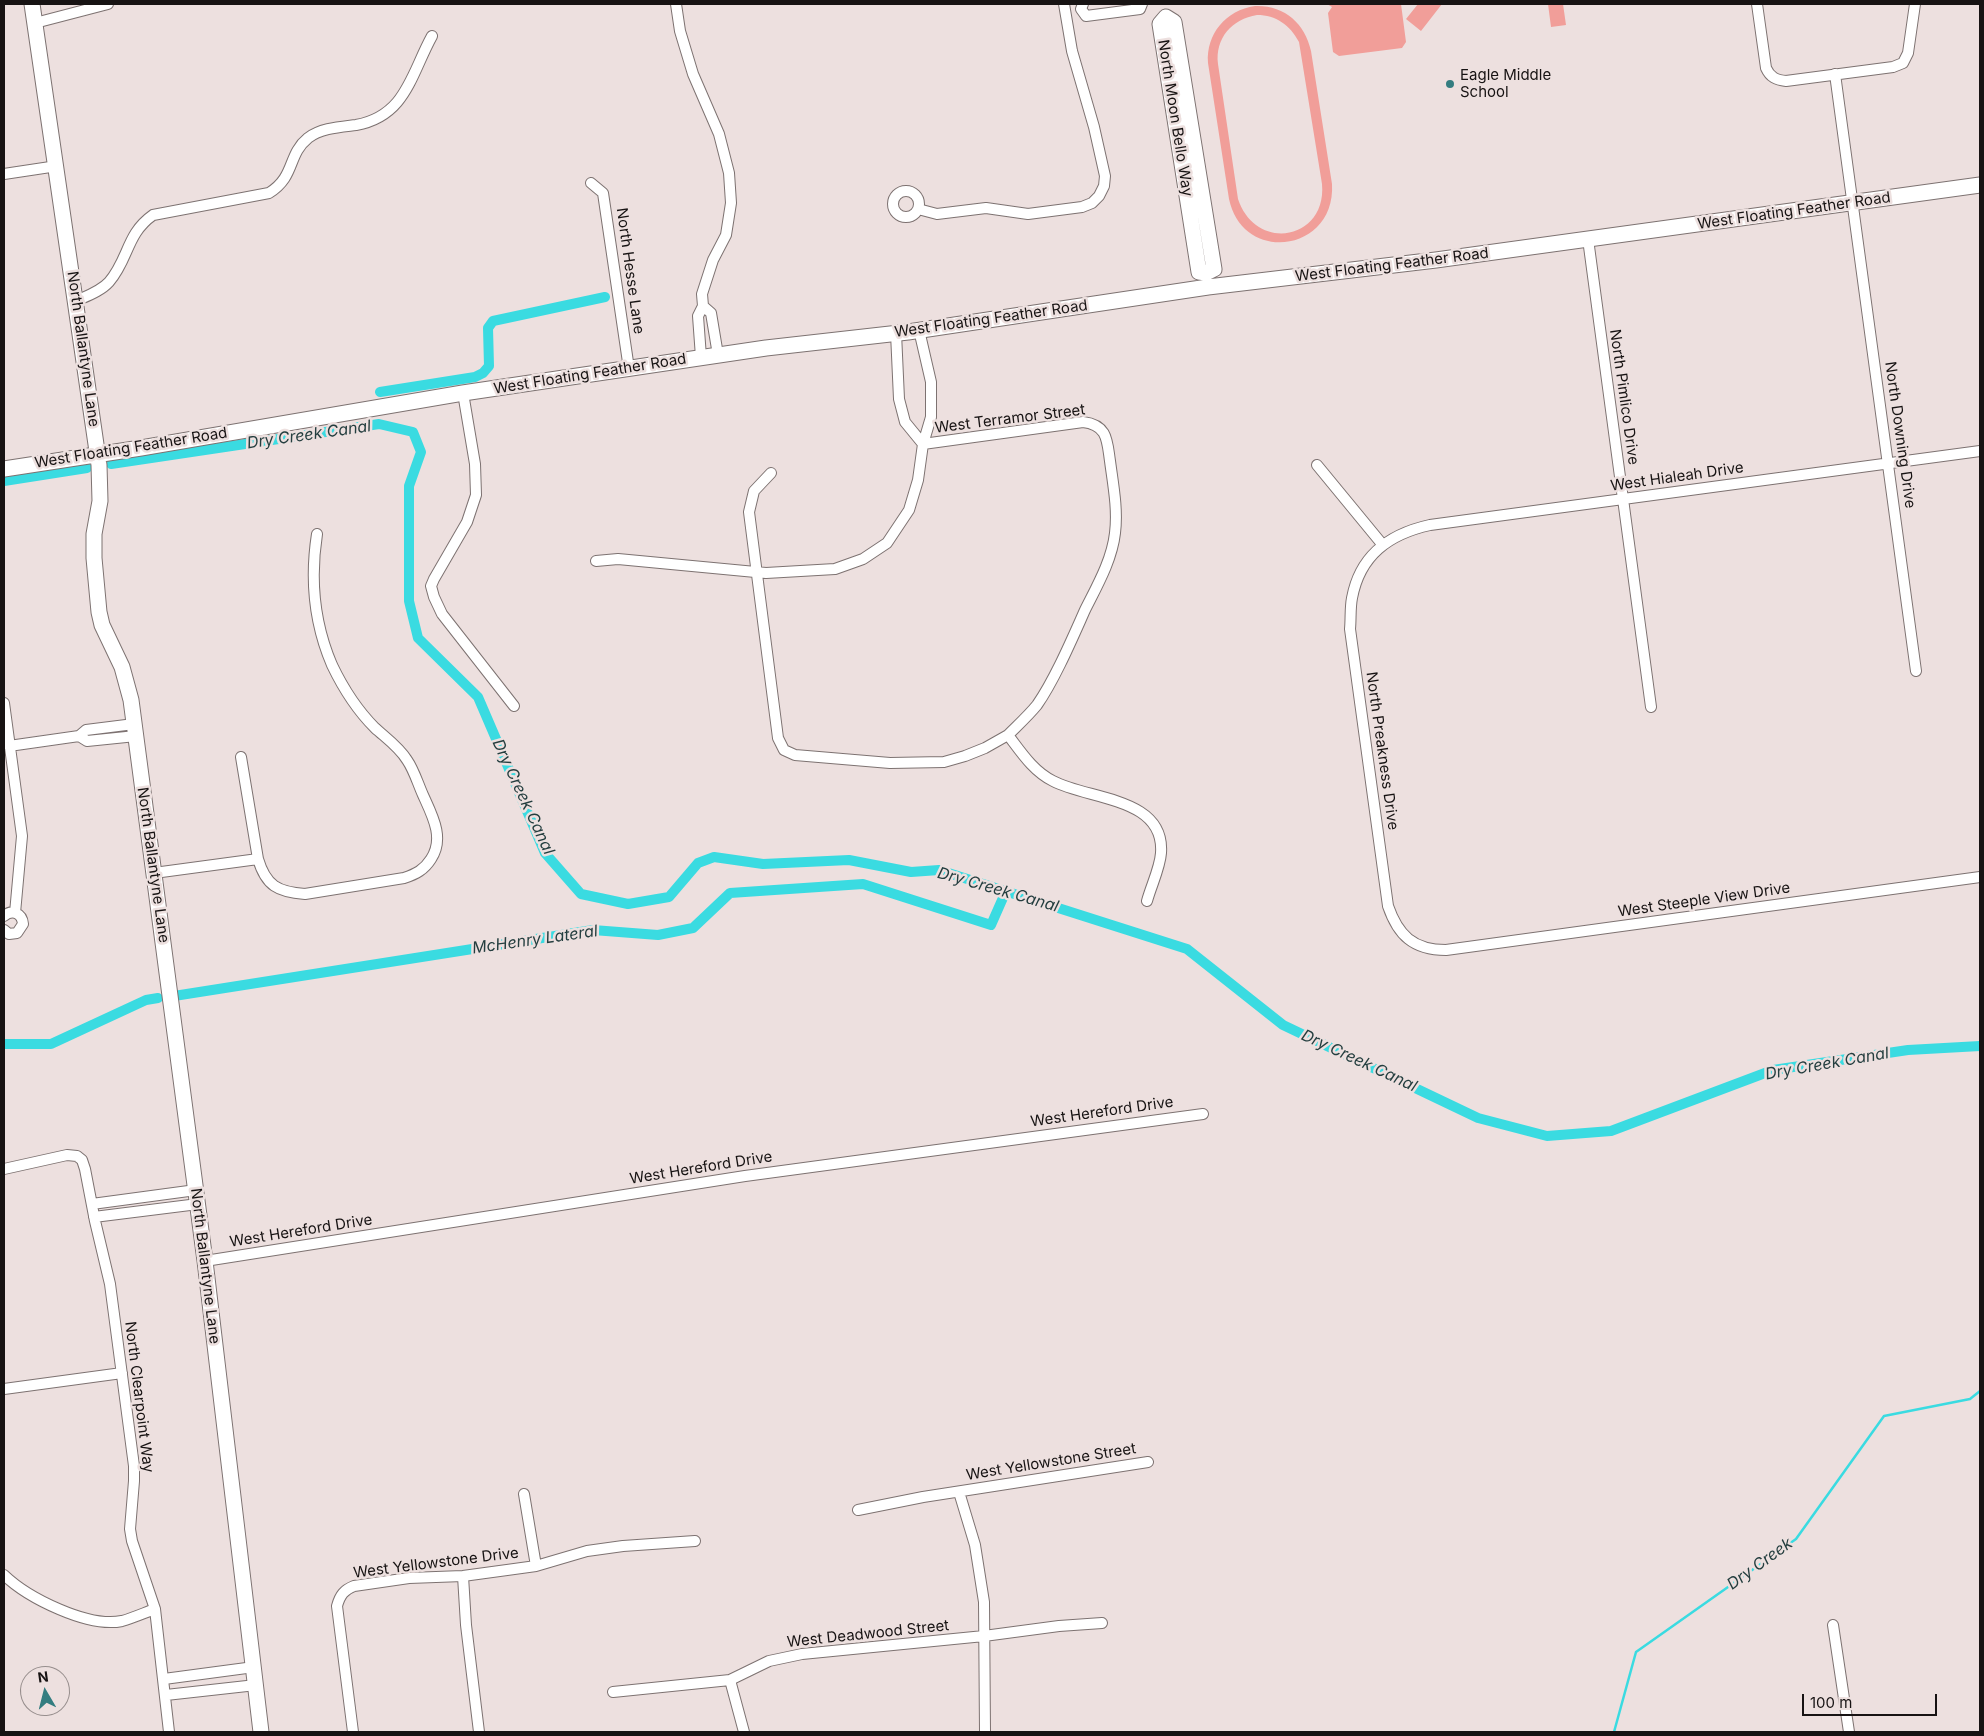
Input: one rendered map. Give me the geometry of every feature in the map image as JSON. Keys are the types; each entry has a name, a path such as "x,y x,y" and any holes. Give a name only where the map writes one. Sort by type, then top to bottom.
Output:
{"main road":[{"name":"North Ballantyne Lane","path":"32,4 98,453 100,489 94,534 96,588 102,625 122,667 129,690 135,730 197,1197 262,1732"},
{"name":"North Moon Bello Way","path":"1165,10 1174,22 1214,269 1207,280"},
{"name":"West Floating Feather Road","path":"4,468 141,448 463,394 701,357 919,330 1207,280 1436,260 1980,185"}],"street":[{"path":"35,23 108,4"},
{"path":"676,4 680,31 693,74 719,134 729,173 731,203 726,235 713,260 702,294 703,306 698,316 701,357"},
{"path":"918,209 937,214 986,208 1028,214 1082,207 1092,203 1099,196 1104,186 1105,176 1094,127 1072,51 1064,8 1082,6 1086,16 1140,9 1142,4"},
{"path":"1757,4 1768,74 1774,78 1786,81 1893,67 1903,62 1908,54 1915,4"},
{"path":"76,301 109,283 134,234 142,223 153,215 268,193 278,187 286,177 295,154 302,143 312,135 322,130 362,124 383,116 400,100 432,36"},
{"name":"North Downing Drive","path":"1835,74 1916,671"},
{"path":"4,174 57,166"},
{"name":"North Hesse Lane","path":"592,183 603,193 629,369"},
{"name":"North Pimlico Drive","path":"1588,239 1651,706"},
{"path":"703,306 711,313 718,355"},
{"path":"596,561 618,559 757,573 835,569 863,559 887,543 909,510 918,480 923,444 931,417 931,382 919,330"},
{"path":"896,333 900,399 905,422 923,444"},
{"path":"463,394 475,464 476,495 467,522 438,570 431,586 442,614 514,706"},
{"name":"West Terramor Street","path":"923,444 1083,422 1092,423 1099,427 1107,440 1115,503 1115,533 1109,558 1066,651 1038,703 1026,718 1008,734"},
{"name":"West Hialeah Drive","path":"1382,544 1410,530 1430,525 1980,451"},
{"path":"1317,466 1382,544"},
{"path":"771,473 754,491 750,512 778,738 784,750 795,756 890,763 935,763 965,756 985,748 1008,734 1030,764 1048,778 1066,786 1131,806 1145,814 1156,825 1161,854 1147,901"},
{"path":"241,757 258,859 261,870 268,881 276,888 289,893 305,894 404,878 414,875 425,868 436,852 438,838 435,822 408,761 400,750 374,727 352,700 337,675 326,649 320,631 314,594 314,564 318,534"},
{"name":"North Preakness Drive","path":"1382,544 1358,576 1352,599 1350,629 1388,906 1393,922 1403,934 1416,944 1431,950"},
{"path":"4,704 22,836 15,912"},
{"path":"9,746 79,736 87,741 135,730"},
{"path":"154,873 258,859"},
{"name":"West Steeple View Drive","path":"1431,950 1455,949 1980,877"},
{"path":"4,916 15,912"},
{"path":"4,930 13,934 22,928 23,920 15,912"},
{"name":"West Hereford Drive","path":"205,1261 754,1175 1203,1114"},
{"name":"North Clearpoint Way","path":"4,1170 67,1155 77,1156 82,1160 86,1169 94,1217 110,1284 122,1373 134,1473 130,1529 132,1541 155,1609 169,1732"},
{"path":"92,1204 197,1197"},
{"path":"94,1217 197,1197"},
{"path":"4,1389 122,1373"},
{"name":"West Yellowstone Street","path":"858,1510 1148,1462"},
{"path":"959,1492 975,1545 984,1602 985,1732"},
{"path":"524,1494 536,1566"},
{"name":"West Yellowstone Drive","path":"353,1732 337,1606 341,1594 354,1586 409,1578 463,1576 536,1566 587,1551 695,1540"},
{"path":"4,1575 12,1583 54,1606 70,1614 90,1619 121,1621 155,1609"},
{"path":"463,1576 466,1625 479,1732"},
{"name":"West Deadwood Street","path":"613,1692 730,1680 770,1661 802,1654 1102,1623"},
{"path":"1833,1625 1850,1732"},
{"path":"164,1679 254,1667"},
{"path":"730,1680 744,1732"},
{"path":"166,1696 256,1685"}],"shaded area":[{"path":"1327,4 1401,4 1406,42 1402,48 1339,56 1333,52 1328,13 1332,7"},
{"path":"1418,4 1442,4 1421,31 1406,19"},
{"path":"1548,4 1563,4 1566,25 1551,27"},
{"path":"1265,6 1284,12 1304,32 1311,51 1332,184 1329,207 1320,224 1305,236 1287,242 1269,241 1252,234 1238,220 1229,199 1208,63 1208,52 1214,33 1220,25 1227,18 1245,8","holes":["1264,15 1282,22 1299,42 1322,184 1321,203 1314,218 1302,228 1289,233 1274,233 1259,227 1247,216 1238,199 1218,64 1219,46 1227,31 1233,25 1248,17"]}],"waterway":[{"path":"380,392 475,377 483,373 489,366 488,328 493,321 605,297"},
{"name":"Dry Creek Canal","path":"111,464 379,424 413,432 421,452 409,486 409,601 418,638 478,697 545,853 581,894 628,904 669,897 698,863 714,857 763,864 849,860 911,872 939,870 1187,949 1283,1025 1478,1118 1547,1136 1611,1131 1773,1070 1908,1050 1980,1046"},
{"name":"Dry Creek Canal","path":"4,481 87,468"},
{"name":"McHenry Lateral","path":"174,996 593,930 658,935 693,928 730,893 863,884 991,925 1006,891"},
{"name":"McHenry Lateral","path":"4,1044 51,1044 146,1000 158,998"},
{"name":"Dry Creek","path":"1614,1732 1636,1652 1796,1539 1884,1416 1970,1399 1980,1391"}],"place":[{"name":"Eagle Middle School","path":"1450,84"}]}
